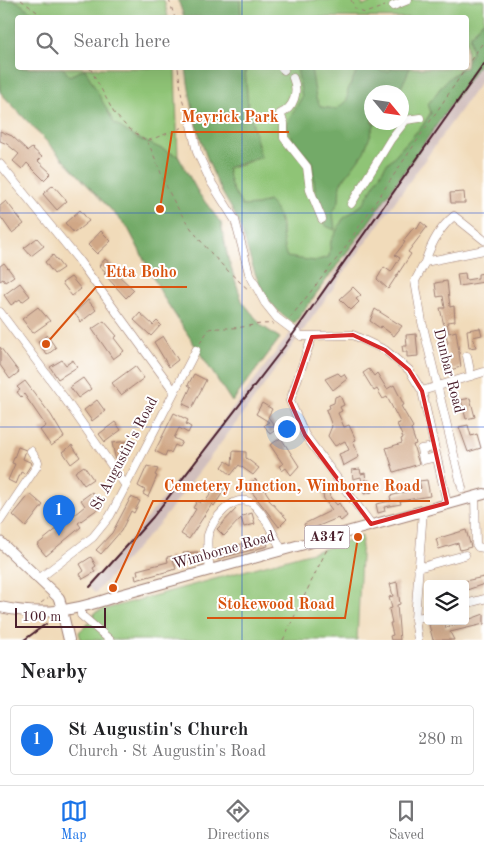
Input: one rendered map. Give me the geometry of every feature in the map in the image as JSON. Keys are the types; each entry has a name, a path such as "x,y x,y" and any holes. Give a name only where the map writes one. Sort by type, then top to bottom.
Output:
{"main road":[{"name":"Wimborne Road","path":"0,607 32,612 81,609 372,524 479,495"},
{"path":"0,542 59,598 69,640"}],"street":[{"path":"391,5 408,0"},
{"path":"293,78 295,95 290,108 280,114 284,123 284,138 307,167 310,190 322,219"},
{"path":"351,204 391,139 406,120 420,118"},
{"path":"191,125 198,152 211,182 235,220 249,273 265,303 284,325 296,334 312,337 353,335 385,350 410,370 422,391 448,503"},
{"path":"0,164 77,258 174,391"},
{"name":"Dunbar Road","path":"462,488 439,386 422,322 415,281 425,262 429,248 443,224 454,216 484,240"},
{"path":"425,262 484,250"},
{"path":"0,312 65,399 126,486"},
{"path":"0,328 7,322"},
{"path":"312,337 290,401 305,435 372,524"},
{"name":"St Augustin's Road","path":"40,578 93,537 110,516 196,350"},
{"path":"467,356 472,376"},
{"path":"422,391 484,372"},
{"path":"434,447 421,449 423,460 436,457"},
{"path":"1,517 37,466 38,462 31,451"},
{"path":"479,495 476,544 478,547 484,548"},
{"path":"210,571 208,535 213,523 233,503 244,500 251,502 258,509 282,550"},
{"path":"418,640 415,618 423,510"},
{"path":"418,568 465,555"},
{"path":"469,603 484,599"},
{"path":"81,609 81,615 110,640"},
{"path":"415,618 424,616"}],"path":[{"path":"21,0 41,15"},
{"path":"169,0 174,15"},
{"path":"351,0 356,10 365,13 391,5"},
{"path":"469,63 484,41"},
{"path":"91,70 114,113 127,127 147,141 175,204 201,244 251,291"},
{"path":"147,141 191,125 182,98 178,70"},
{"path":"196,350 209,329 223,326 241,327 256,323 284,325 347,244 464,70"},
{"path":"283,640 334,535"},
{"path":"32,612 54,592"}],"highlighted area":[{"path":"353,335 385,350 409,370 422,391 447,503 371,524 305,435 290,401 312,337"}],"shaded area":[{"path":"484,55 484,77 252,402 160,523 95,593 88,586 113,560 182,475 321,293"}],"green space":[{"path":"0,0 164,0 168,15 15,15 15,70 175,70 178,156 199,194 221,223 228,259 242,301 262,326 280,338 232,402 164,298 128,228 0,92"},
{"path":"0,0 15,0 36,15 15,15 15,70 64,70 69,76 86,70 114,123 135,137 178,156 199,194 221,223 228,259 242,301 262,326 280,338 232,402 164,298 128,228 0,92"},
{"path":"178,0 240,0 241,15 183,15"},
{"path":"240,0 360,0 363,6 377,0 484,0 484,20 470,36 472,53 469,58 469,15 241,15"},
{"path":"484,20 484,55 478,66 359,236 294,324 281,314 263,291 237,219 218,184 201,141 186,70 245,70 248,107 261,157 227,168 231,186 242,206 258,205 268,201 274,207 280,220 287,257 315,261 329,257 331,241 343,219 363,204 385,166 423,125 431,113 428,104 448,79 460,70 469,70 469,58 472,53 470,36"},
{"path":"245,70 460,70 448,79 428,104 431,112 423,125 385,166 363,204 343,219 331,241 329,257 314,261 287,258 282,245 282,224 268,201 258,205 242,206 231,186 227,168 261,157 248,107"},
{"path":"297,70 311,70 316,98 321,107 337,109 347,100 348,90 357,70 409,70 402,85 364,85 364,130 372,130 364,152 340,184 339,201 333,212 335,230 326,226 322,208 316,197 312,162 293,139 286,125 302,97"},
{"path":"362,536 357,640 81,640 79,632 92,620 95,612 327,548"}],"building":[{"path":"0,131 12,136 28,151 32,148 42,157 38,161 51,173 44,180 27,163 22,169 13,161 19,154 0,141"},
{"path":"53,185 67,201 57,210 43,194"},
{"path":"464,192 465,203 451,203 450,193"},
{"path":"6,201 24,224 12,233 0,216 0,206"},
{"path":"80,210 89,221 74,233 65,223"},
{"path":"421,222 427,227 408,252 411,254 388,289 377,279 384,267 391,272 400,258 395,255 405,242 403,241 414,227 417,229"},
{"path":"101,231 111,241 97,254 88,245"},
{"path":"37,238 44,246 31,256 24,248"},
{"path":"53,255 63,268 54,274 45,262"},
{"path":"105,259 119,270 116,273 134,290 126,298 99,266"},
{"path":"4,263 14,276 5,282 3,279 0,281 0,266"},
{"path":"465,273 466,280 478,278 478,274 484,273 484,282 459,286 457,274"},
{"path":"71,277 81,289 72,296 62,283"},
{"path":"447,281 450,307 454,306 455,321 447,322 449,333 456,331 461,367 450,370 446,344 448,343 440,308 445,308 443,296 437,297 435,283"},
{"path":"20,283 30,296 22,302 20,299 11,305 4,295"},
{"path":"353,287 361,295 356,299 359,302 351,310 340,299"},
{"path":"88,300 96,310 81,322 74,313"},
{"path":"38,307 50,321 33,333 22,319"},
{"path":"375,309 402,326 394,336 381,326 380,328 370,321"},
{"path":"140,313 153,325 157,321 161,325 151,336 134,320"},
{"path":"104,321 117,336 114,338 124,351 113,359 92,329"},
{"path":"480,328 482,335 473,337 476,347 469,348 467,330"},
{"path":"416,334 418,356 407,357 407,352 403,352 402,346 407,346 406,335"},
{"path":"47,335 56,348 47,355 38,342"},
{"path":"163,336 178,360 169,367 154,342"},
{"path":"0,347 19,372 10,379 0,365"},
{"path":"62,360 66,365 73,360 77,367 58,379 50,367"},
{"path":"135,366 144,378 121,395 112,383"},
{"path":"369,369 374,376 377,373 387,389 394,385 404,405 401,406 413,427 411,429 416,444 413,445 419,464 394,472 386,448 402,443 401,439 403,438 397,424 400,423 387,397 383,399 377,389 374,391 363,373"},
{"path":"338,373 341,376 344,374 347,379 333,390 325,379"},
{"path":"194,374 206,380 192,408 183,404 191,387 188,385"},
{"path":"83,378 91,389 78,398 70,387"},
{"path":"25,381 51,415 64,437 51,446 40,430 46,426 24,394 21,397 17,392 20,390 17,387"},
{"path":"340,395 344,405 340,407 342,411 338,413 344,427 349,425 356,440 353,441 359,457 343,466 339,454 349,450 345,441 335,446 328,436 332,426 326,410 330,408 329,405 334,403 335,397"},
{"path":"470,398 475,417 466,419 461,400"},
{"path":"97,400 105,411 92,421 84,410"},
{"path":"262,403 272,409 268,417 277,429 270,434 264,425 269,422 256,414"},
{"path":"174,413 188,420 186,424 191,427 188,433 179,428 174,438 182,442 179,447 175,445 171,453 167,451 165,456 155,451"},
{"path":"115,422 121,430 105,442 99,434"},
{"path":"468,425 471,436 477,434 481,448 468,452 459,427"},
{"path":"281,438 299,466 291,475 286,468 282,471 279,466 283,464 270,445"},
{"path":"128,441 129,454 123,455 124,460 116,461 112,443"},
{"path":"72,445 80,457 71,464 63,452"},
{"path":"18,447 26,450 23,459 32,463 25,474 21,472 16,484 8,480 15,464 12,463"},
{"path":"233,451 246,452 246,458 259,468 253,475 239,465 231,475 222,467 226,461 232,465"},
{"path":"84,466 93,479 84,485 75,472"},
{"path":"147,466 158,469 148,497 143,494 145,490 138,486"},
{"path":"360,469 361,474 365,473 366,481 369,480 372,492 364,494 361,477 353,479 352,470"},
{"path":"255,479 270,498 268,499 287,519 279,527 251,491 253,489 249,486"},
{"path":"427,480 430,496 400,501 401,504 384,507 385,511 378,513 376,504 391,501 390,496 421,488 419,481"},
{"path":"220,481 227,486 214,506 212,504 189,539 181,534 196,509 193,508 197,501 200,503 202,500 205,502"},
{"path":"328,489 330,497 337,505 339,503 347,516 341,521 338,518 306,531 304,524 332,510 324,499 322,491"},
{"path":"92,492 102,506 78,523 81,527 46,556 37,545 85,506 81,500"},
{"path":"30,494 43,505 26,527 13,515"},
{"path":"131,497 140,501 134,513 131,511 121,531 101,554 96,550 112,533"},
{"path":"236,509 243,516 252,513 255,524 244,527 241,518 224,536 217,529"},
{"path":"466,530 471,547 460,550 458,543 439,549 436,539"},
{"path":"265,536 268,546 217,559 214,550 238,545"},
{"path":"198,552 199,561 184,562 183,553"},
{"path":"172,556 176,569 136,580 137,570 168,562 167,557"},
{"path":"91,557 96,566 93,568 95,572 83,579 80,574 84,571 80,564"},
{"path":"484,577 484,584 469,589 469,580"},
{"path":"397,582 400,604 397,605 400,640 391,640 390,636 393,635 389,609 392,608 389,597 393,596 390,584"},
{"path":"484,614 484,624 450,632 454,640 433,640 429,625 445,625 446,628 454,625 469,625 469,620"}],"railway":[{"path":"90,587 153,517 284,347 484,64"},
{"path":"24,640 46,624"}],"place":[{"name":"Meyrick Park","path":"160,209"},
{"name":"Etta Boho","path":"46,344"},
{"name":"St Augustin's Church","path":"59,536"},
{"name":"Stokewood Road","path":"358,537"},
{"name":"Cemetery Junction, Wimborne Road","path":"113,588"}]}
